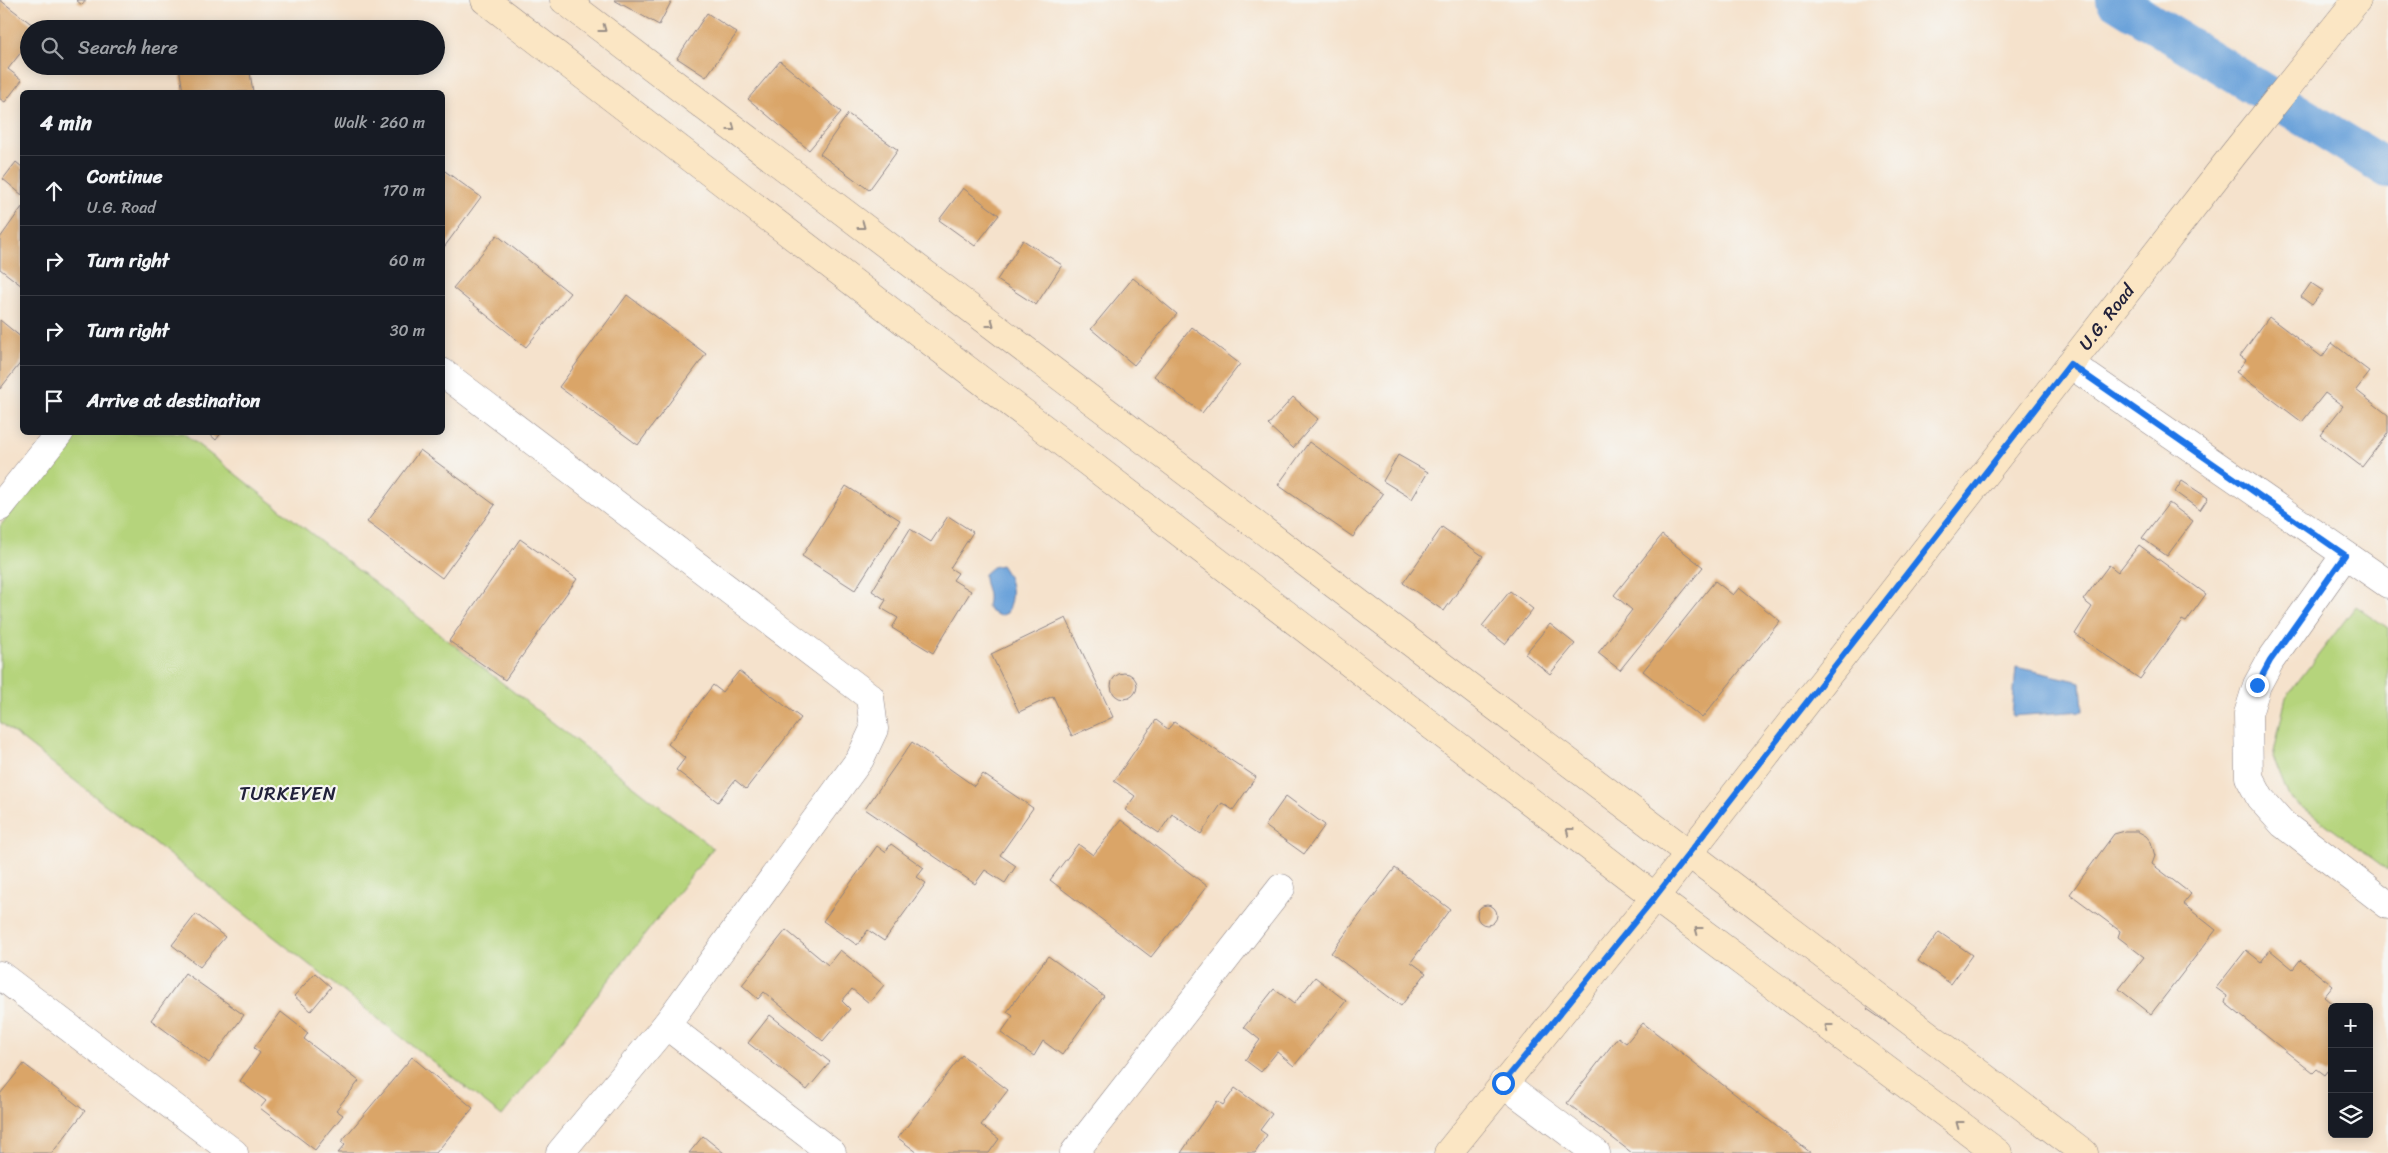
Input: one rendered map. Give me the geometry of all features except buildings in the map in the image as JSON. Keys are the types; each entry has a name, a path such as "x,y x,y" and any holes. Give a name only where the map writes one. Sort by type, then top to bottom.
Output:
{"main road":[{"path":"485,0 1655,897 1998,1153"},
{"path":"564,0 2084,1153"},
{"name":"U.G. Road","path":"1448,1153 1655,897 2233,155 2357,0"}],"street":[{"path":"2070,364 2388,584"},
{"path":"445,374 870,696 874,729 860,759 666,1025 560,1153"},
{"path":"1,504 58,435"},
{"path":"2345,555 2270,661 2257,685 2248,714 2249,776 2260,798 2283,824 2388,905"},
{"path":"1074,1153 1281,888"},
{"path":"0,975 234,1153"},
{"path":"666,1025 832,1153"},
{"path":"1503,1083 1596,1153"}],"green space":[{"path":"72,435 186,435 713,848 502,1116 0,722 0,526"},
{"path":"2356,606 2388,628 2388,870 2289,797 2273,757 2286,697"}],"water":[{"path":"1001,565 1010,582 1011,600 1007,613 1000,616 991,612 987,606 988,592 984,574 992,567"},
{"path":"2016,667 2081,682 2083,711 2012,716"}],"waterway":[{"path":"2115,0 2388,169"}],"district":[{"name":"TURKEYEN","path":"288,793"}],"route":[{"path":"1503,1083 1655,897 2070,364 2345,555 2270,661 2257,685"}]}
